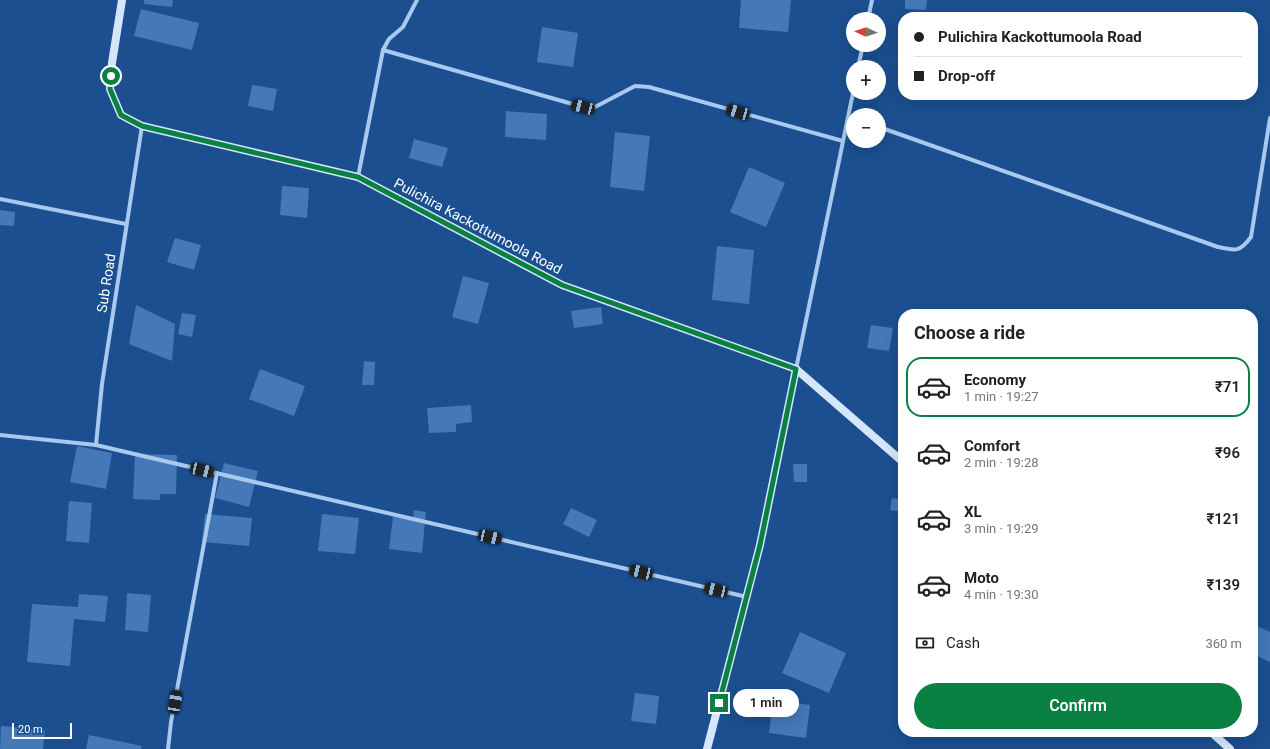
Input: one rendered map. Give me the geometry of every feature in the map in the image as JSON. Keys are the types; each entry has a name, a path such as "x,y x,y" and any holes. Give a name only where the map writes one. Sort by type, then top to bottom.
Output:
{"main road":[{"name":"Pulichira Kackottumoola Road","path":"122,0 112,63 110,89 121,115 142,126 358,177 562,285 796,369 898,458"},
{"path":"707,749 760,545 796,369"},
{"path":"1217,737 1230,749"}],"street":[{"path":"358,177 383,50 389,39 403,27 417,0"},
{"path":"869,12 872,0"},
{"path":"383,50 583,107 596,107 635,86 648,87 843,141"},
{"path":"886,129 1218,247 1233,250 1243,247 1250,237 1270,118"},
{"name":"Sub Road","path":"96,445 102,384 142,126"},
{"path":"796,369 846,132"},
{"path":"1265,150 1270,151"},
{"path":"0,199 126,224"},
{"path":"0,435 96,445 747,597"},
{"path":"168,749 171,722 217,473"}],"building":[{"path":"144,0 173,0 172,7 144,4"},
{"path":"741,0 791,0 788,32 739,28"},
{"path":"905,0 927,0 926,10 905,9"},
{"path":"141,9 199,23 192,50 134,36"},
{"path":"542,27 578,33 573,67 537,62"},
{"path":"252,85 277,89 273,111 248,106"},
{"path":"506,111 547,114 546,140 505,137"},
{"path":"615,132 650,136 644,191 610,187"},
{"path":"414,139 448,148 442,167 409,158"},
{"path":"749,167 785,183 766,227 730,212"},
{"path":"282,186 309,188 307,218 280,215"},
{"path":"0,210 15,212 14,226 0,225"},
{"path":"175,238 201,245 194,270 167,262"},
{"path":"717,246 754,250 749,304 712,300"},
{"path":"463,276 489,283 478,324 452,317"},
{"path":"136,305 175,324 172,361 129,344"},
{"path":"601,307 603,324 574,328 571,311"},
{"path":"182,313 196,315 192,337 178,334"},
{"path":"871,325 893,328 889,351 867,348"},
{"path":"364,361 375,362 374,385 362,385"},
{"path":"260,369 305,386 294,416 249,399"},
{"path":"471,405 472,422 456,424 456,432 429,433 427,408"},
{"path":"77,446 112,453 106,489 70,482"},
{"path":"135,454 177,455 176,494 160,494 160,500 133,499"},
{"path":"224,463 258,471 249,507 215,498"},
{"path":"793,464 807,464 807,482 794,482"},
{"path":"892,498 898,499 898,511 890,510"},
{"path":"69,501 92,503 89,543 66,541"},
{"path":"571,508 597,520 589,537 563,524"},
{"path":"414,510 426,512 422,553 389,549 393,517 413,519"},
{"path":"205,514 252,518 249,546 202,542"},
{"path":"322,514 359,518 355,554 318,551"},
{"path":"127,593 151,595 148,632 125,630"},
{"path":"79,594 108,596 105,622 74,619 70,666 27,662 32,604 78,607"},
{"path":"1258,626 1270,632 1270,662 1258,656"},
{"path":"800,632 846,653 829,693 782,673"},
{"path":"635,693 659,696 656,724 631,721"},
{"path":"758,698 810,705 806,738 769,733 771,717 756,715"},
{"path":"1,726 45,730 43,749 0,749"},
{"path":"89,735 142,746 141,749 86,749"}],"route":[{"path":"111,76 110,89 121,115 142,126 358,177 562,285 796,369 760,545 719,703"}]}
